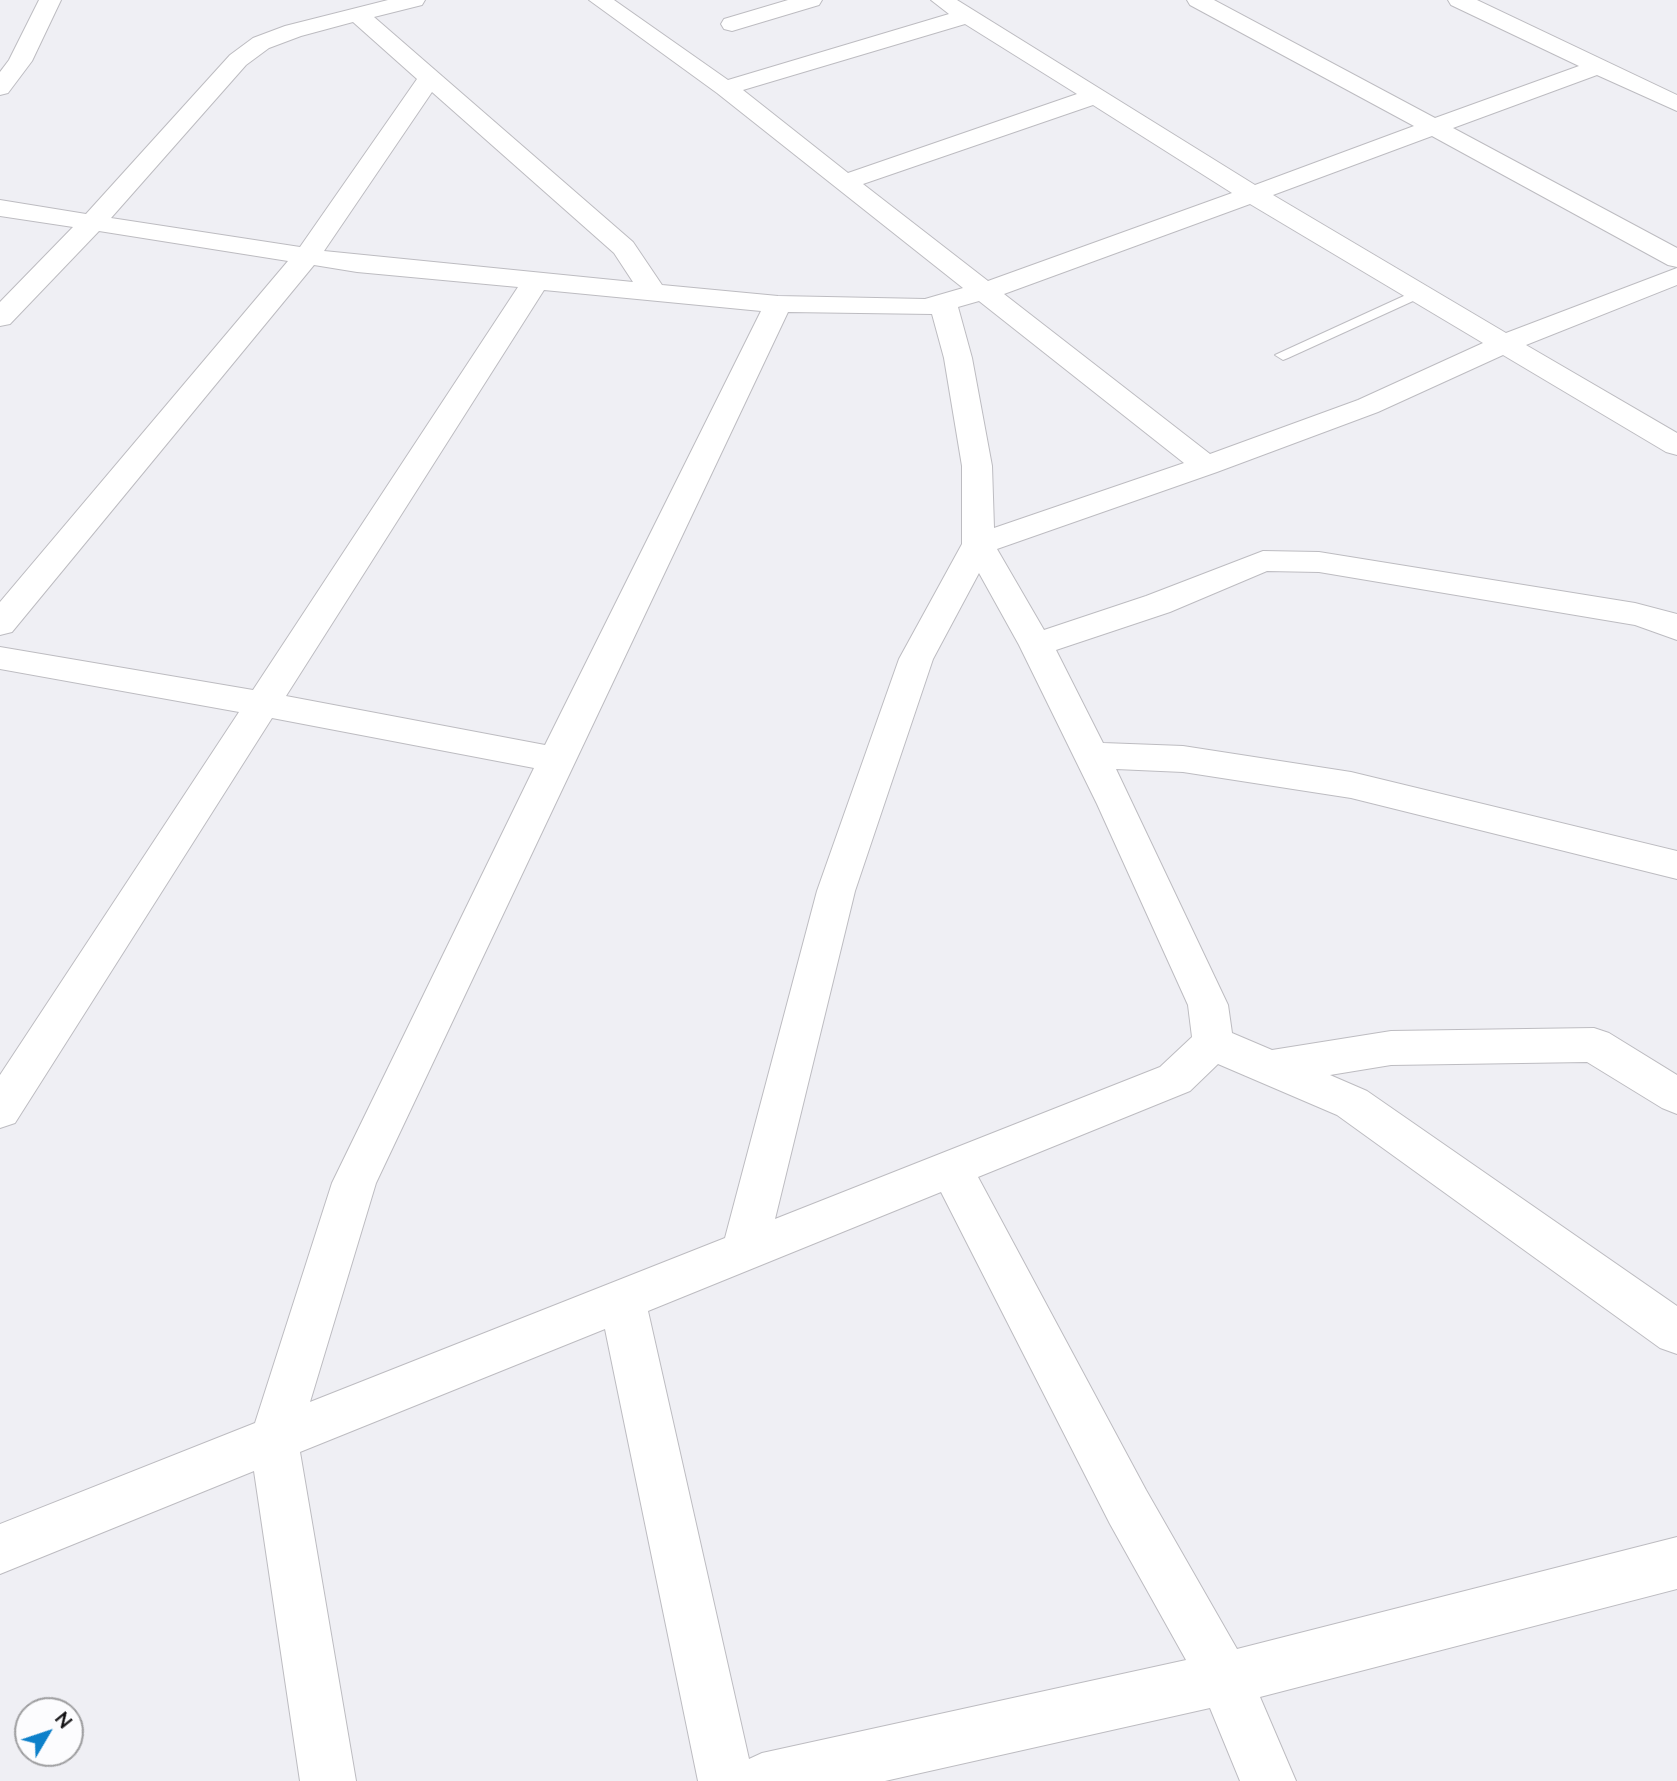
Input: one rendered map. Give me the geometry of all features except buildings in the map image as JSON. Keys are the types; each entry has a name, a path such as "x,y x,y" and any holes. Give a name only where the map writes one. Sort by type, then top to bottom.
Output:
{"street":[{"path":"0,88 20,61 50,0"},
{"path":"0,318 93,222 238,60 261,43 293,31 414,0"},
{"path":"600,0 725,88 1206,466"},
{"path":"732,24 811,0"},
{"path":"942,0 1252,194 1677,446"},
{"path":"1198,0 1677,260"},
{"path":"1459,0 1677,104"},
{"path":"357,14 624,248 654,293"},
{"path":"725,88 967,16"},
{"path":"0,208 357,264 779,304 926,307 985,291 1597,66"},
{"path":"0,624 307,256 429,79"},
{"path":"843,183 1095,96"},
{"path":"978,544 1206,466 1368,406 1505,343 1677,276"},
{"path":"0,1110 535,282"},
{"path":"744,1252 836,891 916,659 978,544 977,466 958,358 943,302"},
{"path":"328,1781 274,1440 355,1183 556,760 779,304"},
{"path":"978,544 1036,645 1115,804 1208,1005 1213,1043"},
{"path":"1036,645 1158,604 1263,561 1319,562 1635,614 1665,622 1677,629"},
{"path":"0,657 556,760"},
{"path":"1089,755 1183,760 1352,785 1677,865"},
{"path":"1213,1043 1352,1103 1677,1333"},
{"path":"0,1549 1175,1079 1213,1043"},
{"path":"1267,1068 1391,1048 1594,1045 1677,1096"},
{"path":"951,1169 1128,1507 1224,1677 1268,1781"},
{"path":"622,1300 726,1781"},
{"path":"762,1781 1224,1677 1677,1563"}],"lane":[{"path":"1283,355 1419,293"}]}
